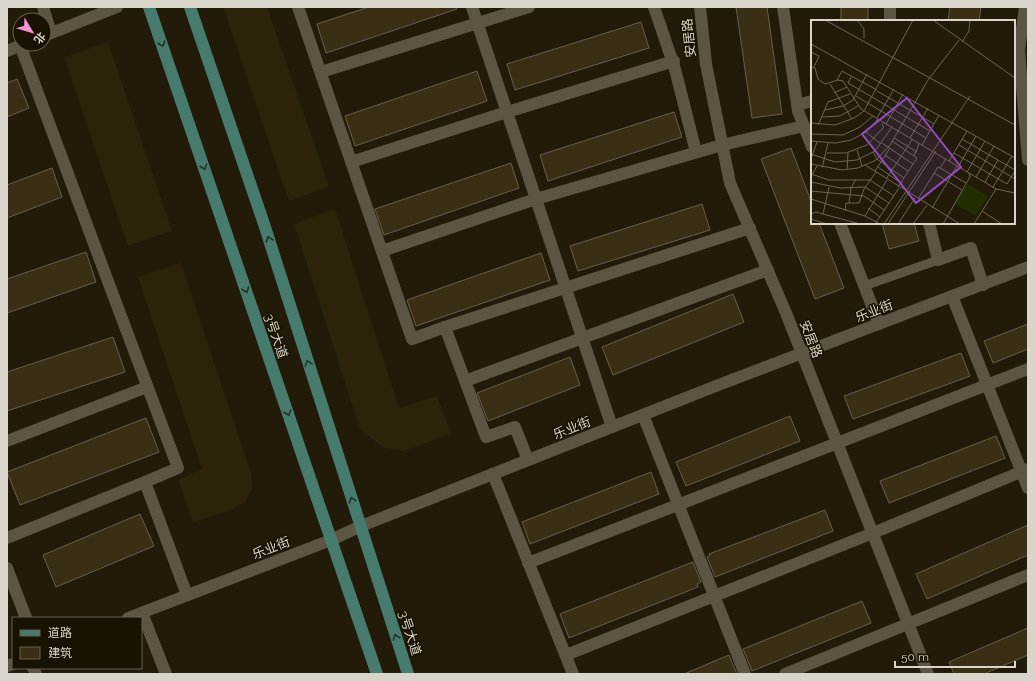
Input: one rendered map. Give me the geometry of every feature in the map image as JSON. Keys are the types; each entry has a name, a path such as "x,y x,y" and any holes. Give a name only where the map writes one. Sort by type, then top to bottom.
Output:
{"main road":[{"name":"3号大道","path":"149,7 377,674"},
{"name":"3号大道","path":"190,7 264,224 408,674"}],"street":[{"path":"52,32 117,7"},
{"path":"298,7 412,339 750,228"},
{"path":"472,7 612,427"},
{"path":"321,72 529,7"},
{"path":"654,7 673,61 696,152"},
{"name":"安居路","path":"700,7 706,64 730,183 768,270 802,354 928,674"},
{"path":"783,7 798,111 811,144"},
{"path":"890,7 890,20"},
{"path":"1025,7 1025,30 1017,50 1028,160"},
{"path":"7,538 178,468 25,52"},
{"path":"352,162 673,61"},
{"path":"798,106 811,101"},
{"path":"382,251 536,199 696,152 804,126"},
{"path":"840,224 879,324"},
{"path":"929,224 938,260 971,248 983,285"},
{"name":"乐业街","path":"131,617 331,540 361,526 612,427 1028,268"},
{"path":"465,381 768,270"},
{"path":"952,296 987,385 1025,470 1028,488"},
{"path":"445,327 486,437 515,427 528,460"},
{"path":"528,563 1028,369"},
{"path":"7,441 148,387"},
{"path":"643,415 745,674"},
{"path":"566,655 873,533 1025,470"},
{"path":"493,474 573,674"},
{"path":"145,482 188,595"},
{"path":"7,568 26,617"},
{"path":"785,674 1028,575"},
{"path":"142,613 166,674"}],"lane":[{"path":"864,286 938,260"}],"shaded area":[{"path":"223,7 267,7 329,187 289,201"},
{"path":"108,42 172,231 128,246 64,57"},
{"path":"335,209 399,408 437,396 451,434 403,451 384,448 360,429 294,224"},
{"path":"181,263 251,472 252,488 245,502 232,510 193,522 178,480 202,469 138,277"}],"building":[{"path":"369,7 456,7 457,9 326,53 317,24"},
{"path":"736,7 767,7 782,114 752,118"},
{"path":"841,7 868,7 868,20 841,20"},
{"path":"950,7 981,7 979,20 948,20"},
{"path":"641,22 649,48 515,90 507,64"},
{"path":"477,71 487,101 355,146 345,116"},
{"path":"17,79 29,108 7,117 7,83"},
{"path":"674,112 682,137 548,181 540,155"},
{"path":"791,148 811,201 811,224 819,224 844,288 815,299 761,159"},
{"path":"511,163 519,188 384,235 375,209"},
{"path":"52,168 62,197 7,218 7,185"},
{"path":"702,204 710,230 578,271 570,246"},
{"path":"882,224 914,224 919,241 889,249"},
{"path":"86,252 96,282 7,313 7,279"},
{"path":"541,253 550,280 416,326 407,300"},
{"path":"733,294 744,322 613,375 602,347"},
{"path":"1028,324 1028,349 993,363 984,341"},
{"path":"113,337 125,372 7,411 7,372"},
{"path":"961,353 970,376 853,419 844,396"},
{"path":"570,357 580,385 488,421 477,393"},
{"path":"790,416 800,441 686,486 676,462"},
{"path":"146,418 159,452 20,505 7,472"},
{"path":"996,436 1005,458 889,503 880,481"},
{"path":"651,472 659,494 530,544 522,522"},
{"path":"825,510 833,531 715,577 707,557 710,555 709,554"},
{"path":"140,514 154,546 56,587 43,555"},
{"path":"1028,525 1028,555 927,599 916,574"},
{"path":"693,562 701,582 697,584 698,587 569,638 560,614"},
{"path":"862,601 871,623 752,671 743,649"},
{"path":"1028,628 1028,655 984,674 954,674 949,662"},
{"path":"729,655 737,674 684,674"}]}
